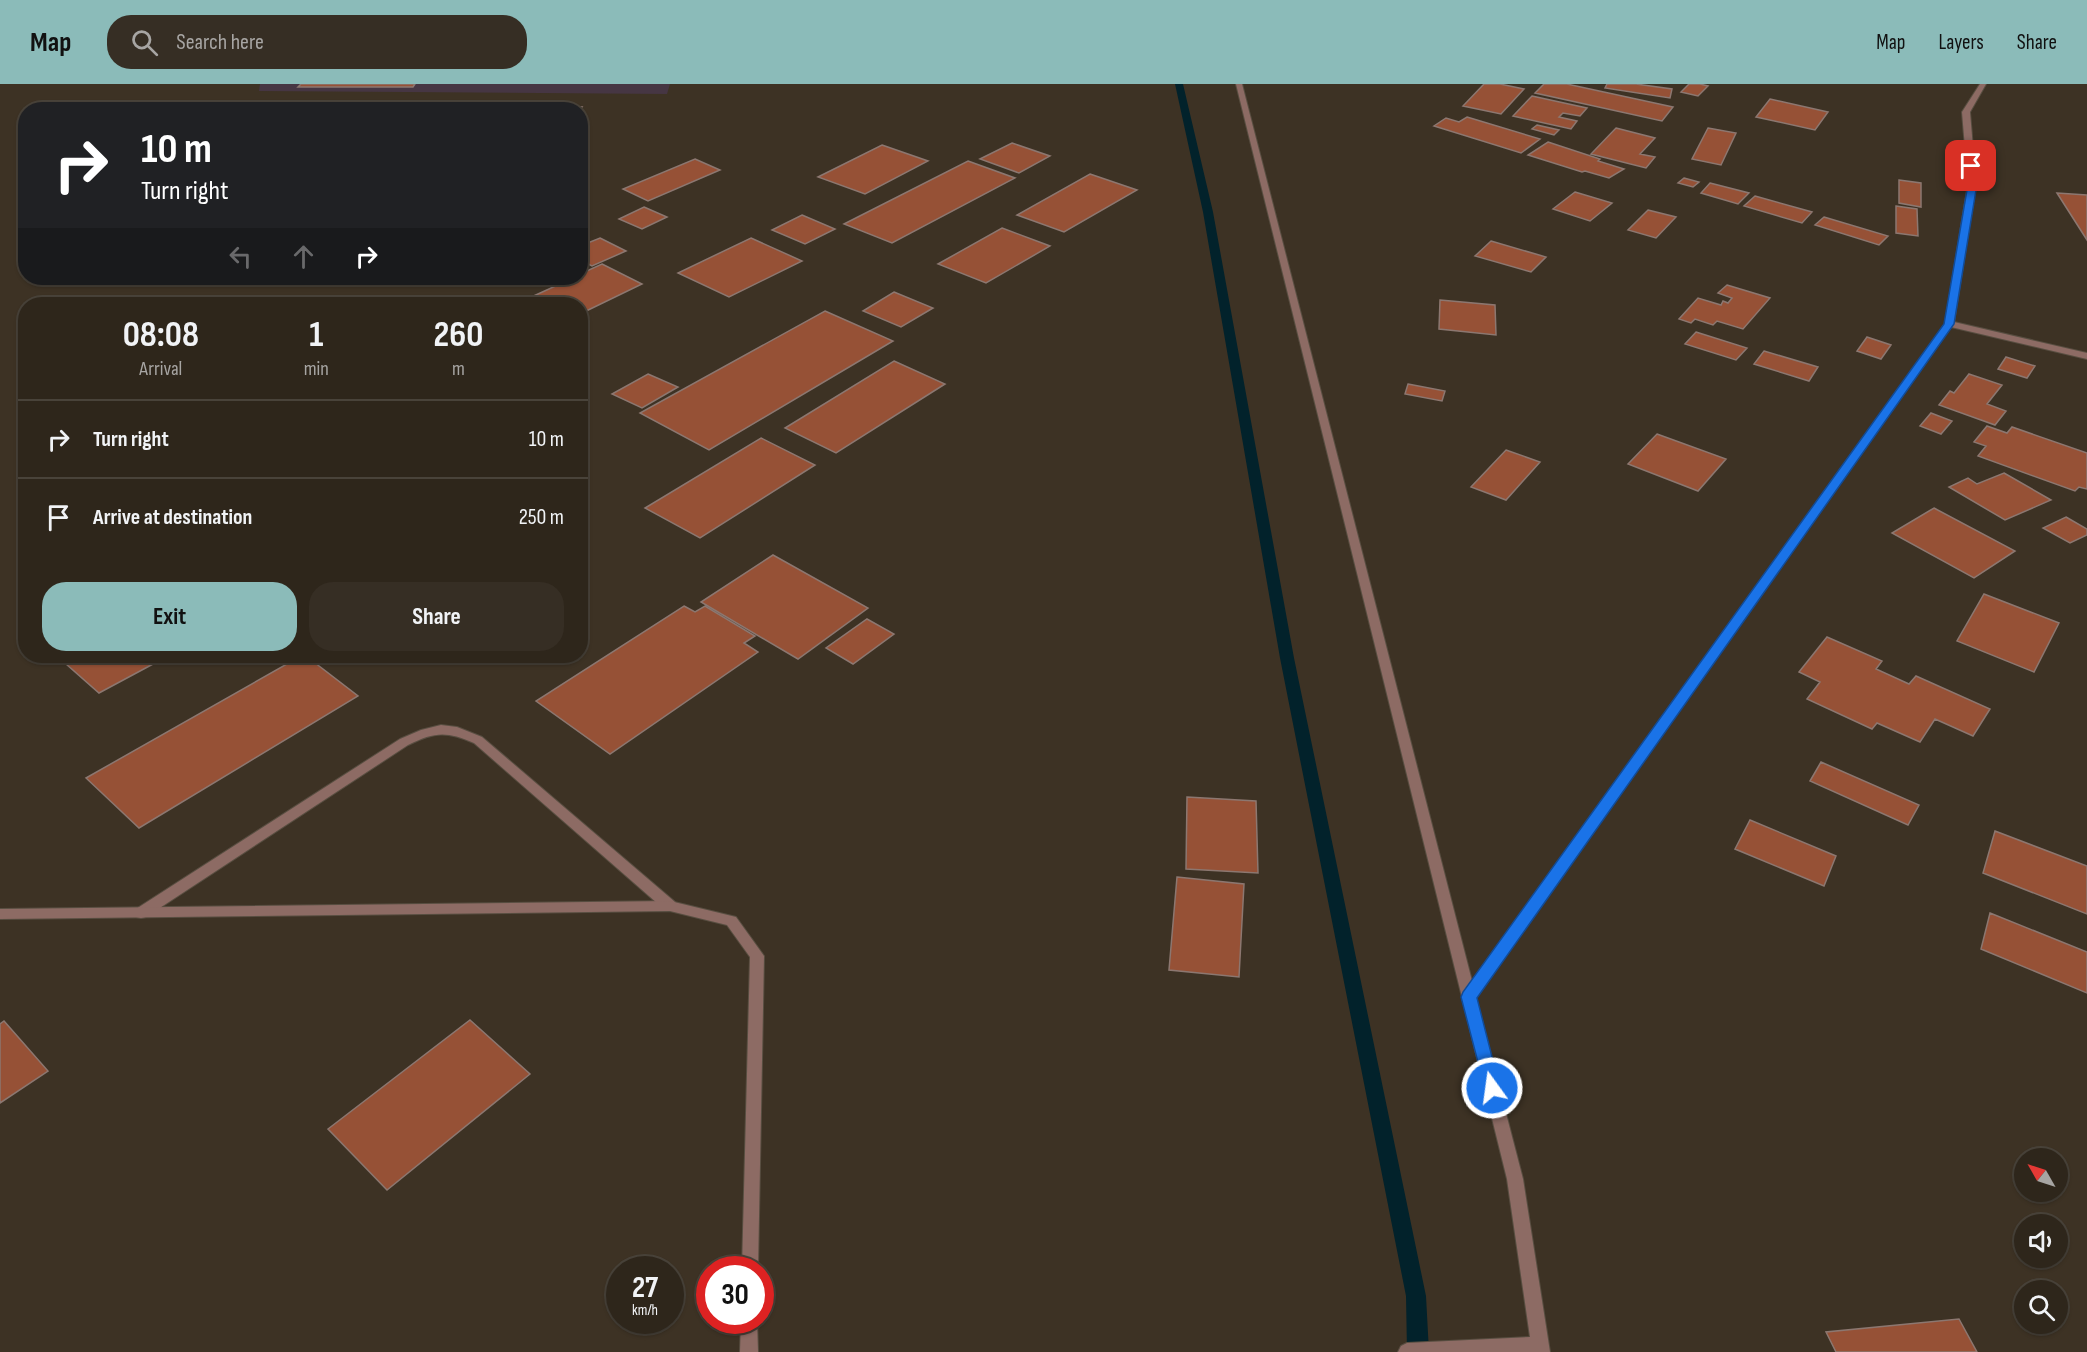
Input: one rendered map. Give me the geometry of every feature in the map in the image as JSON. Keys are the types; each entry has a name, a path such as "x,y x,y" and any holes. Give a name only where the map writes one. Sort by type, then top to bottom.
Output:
{"street":[{"path":"1239,84 1515,1179 1541,1348 1407,1352"},
{"path":"1469,997 1949,324 1972,184 1966,112 1983,84"},
{"path":"1949,324 2087,357"},
{"path":"141,913 404,742 424,732 452,728 478,740 670,906"},
{"path":"0,914 670,906 731,921 757,956 750,1256"},
{"path":"749,1352 750,1334"}],"shaded area":[{"path":"260,84 670,84 667,94 259,91"}],"building":[{"path":"301,84 415,84 413,87 298,87"},
{"path":"1484,84 1500,84 1524,89 1501,114 1463,106"},
{"path":"1544,84 1567,84 1673,107 1662,121 1535,93"},
{"path":"1607,84 1636,84 1672,89 1670,98 1605,88"},
{"path":"1689,84 1708,86 1698,96 1681,92"},
{"path":"1532,96 1587,108 1580,116 1563,113 1559,117 1577,121 1571,129 1513,116"},
{"path":"1770,99 1828,112 1815,130 1756,117"},
{"path":"1467,117 1540,139 1521,153 1434,126 1446,118 1459,122"},
{"path":"1537,125 1559,130 1554,135 1532,129"},
{"path":"1616,128 1655,138 1640,154 1655,157 1646,168 1591,154"},
{"path":"1708,128 1736,133 1721,165 1692,159"},
{"path":"1548,142 1624,169 1609,178 1528,155"},
{"path":"1012,143 1050,156 1019,173 980,159"},
{"path":"882,145 928,161 865,194 818,177"},
{"path":"695,159 720,170 648,201 623,189"},
{"path":"968,161 1015,178 892,243 844,224"},
{"path":"1090,174 1137,190 1064,232 1017,215"},
{"path":"1684,178 1699,182 1693,187 1678,183"},
{"path":"1899,180 1921,183 1921,207 1899,203"},
{"path":"1710,183 1749,193 1738,204 1701,193"},
{"path":"1575,192 1612,203 1590,221 1553,209"},
{"path":"2057,193 2087,195 2087,240"},
{"path":"1755,196 1812,212 1802,223 1744,206"},
{"path":"1896,206 1917,209 1918,236 1896,233"},
{"path":"644,207 667,217 642,229 619,219"},
{"path":"1648,210 1676,217 1656,238 1628,230"},
{"path":"802,215 835,229 805,244 772,230"},
{"path":"1824,217 1888,236 1879,245 1815,225"},
{"path":"1002,228 1050,246 986,283 938,264"},
{"path":"600,238 626,251 592,266 588,264 588,243"},
{"path":"751,238 802,261 729,297 678,273"},
{"path":"1491,241 1546,257 1531,272 1475,256"},
{"path":"602,264 642,284 588,310 588,297 531,297 558,285 588,285 588,270"},
{"path":"1727,285 1770,298 1743,329 1717,321 1713,325 1695,319 1691,323 1679,319 1698,298 1721,305 1723,301 1728,303 1732,298 1718,293"},
{"path":"894,292 933,308 901,327 863,311"},
{"path":"1440,300 1495,305 1496,335 1439,329"},
{"path":"825,311 893,341 709,450 640,413"},
{"path":"1696,332 1747,348 1736,360 1685,344"},
{"path":"1867,337 1891,345 1881,359 1857,351"},
{"path":"1764,351 1818,367 1809,381 1754,364"},
{"path":"2006,357 2035,366 2027,378 1998,369"},
{"path":"894,361 945,384 836,453 785,428"},
{"path":"648,374 678,387 642,408 612,394"},
{"path":"1969,374 2002,385 1987,404 2006,411 1995,425 1939,405 1950,391 1954,393"},
{"path":"1408,384 1445,391 1442,401 1405,394"},
{"path":"1931,413 1952,421 1941,434 1920,426"},
{"path":"1987,426 2007,433 2012,427 2087,453 2087,489 2079,487 2075,491 1978,456 1986,446 1974,442"},
{"path":"1657,434 1726,459 1698,491 1628,464"},
{"path":"761,438 815,465 700,538 645,508"},
{"path":"1506,450 1540,462 1506,500 1471,487"},
{"path":"2004,473 2051,500 2005,520 1949,487 1968,478 1977,484"},
{"path":"1934,508 2015,551 1974,578 1892,533"},
{"path":"2066,517 2087,529 2087,535 2070,543 2043,528"},
{"path":"773,555 868,608 798,659 701,602"},
{"path":"1984,594 2059,623 2034,672 1957,641"},
{"path":"684,606 695,612 705,606 755,636 744,643 758,652 610,754 536,701"},
{"path":"867,619 894,634 853,664 826,648"},
{"path":"1827,637 1882,661 1876,669 1909,684 1916,676 1990,709 1973,736 1935,719 1920,742 1877,723 1872,729 1807,699 1820,682 1799,672"},
{"path":"65,663 155,663 99,693"},
{"path":"289,663 315,663 358,696 139,828 86,778"},
{"path":"1821,762 1919,805 1908,825 1810,781"},
{"path":"1187,797 1256,801 1258,873 1186,869"},
{"path":"1750,820 1836,856 1824,886 1735,849"},
{"path":"1995,831 2087,866 2087,914 1983,873"},
{"path":"1177,877 1244,884 1239,977 1169,970"},
{"path":"1990,913 2087,952 2087,993 1981,949"},
{"path":"470,1020 530,1074 387,1190 328,1129"},
{"path":"4,1021 48,1071 0,1103 0,1024"},
{"path":"1959,1319 1977,1352 1836,1352 1826,1332"}],"waterway":[{"path":"1179,84 1208,212 1287,658 1416,1296 1418,1352"}],"route":[{"path":"1492,1088 1469,997 1949,324 1972,184 1971,166"}]}
